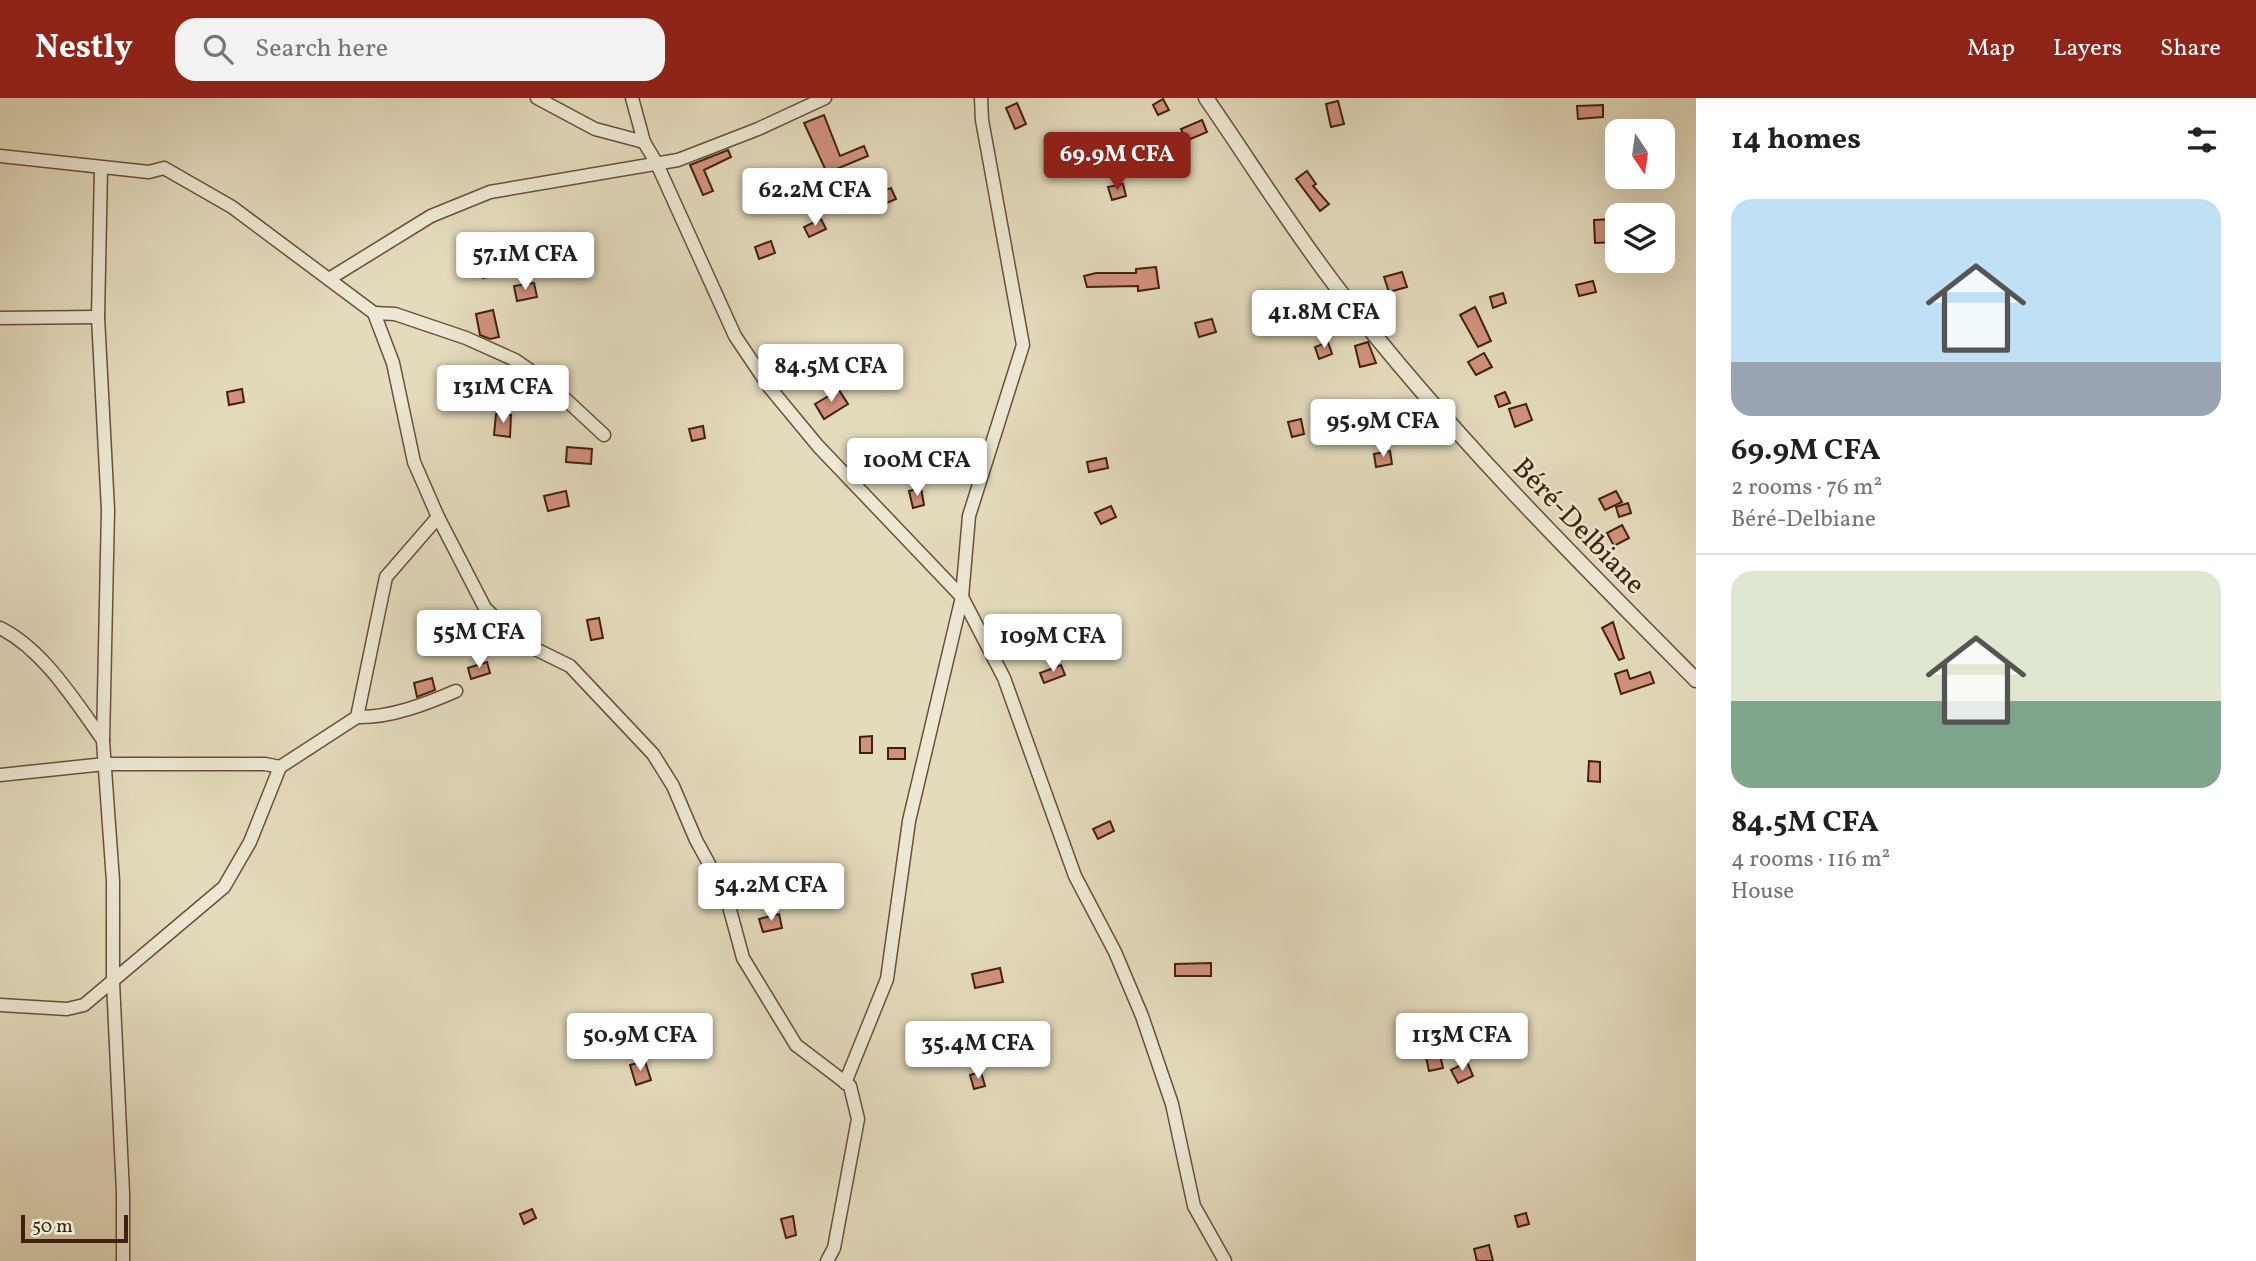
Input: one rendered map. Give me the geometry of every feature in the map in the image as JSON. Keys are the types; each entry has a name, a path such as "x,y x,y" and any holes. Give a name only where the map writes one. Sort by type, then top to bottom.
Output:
{"street":[{"path":"537,98 595,129 644,142"},
{"path":"632,98 644,142 657,164 735,336 770,388 818,446 962,597 1004,678 1075,876 1115,952 1142,1016 1172,1104 1194,1206 1225,1261"},
{"path":"329,279 431,216 490,192 678,160 758,129 825,98"},
{"path":"845,1083 887,979 909,821 962,597 969,516 1023,345 982,120 981,98"},
{"name":"Béré-Delbiane","path":"1206,98 1341,293 1440,412 1547,529 1696,680"},
{"path":"0,156 149,172 164,168 232,207 374,313 393,363 414,462 438,517 485,608 519,641 570,666 653,754 673,786 696,840 726,895 743,958 796,1045 850,1086 858,1119 834,1248 827,1261"},
{"path":"101,167 98,317 108,510 103,741 113,881 113,982 123,1193 123,1261"},
{"path":"374,313 395,314 466,338 515,360 548,383 604,435"},
{"path":"0,318 98,317"},
{"path":"357,717 386,577 438,517"},
{"path":"0,628 29,646 75,700 103,741"},
{"path":"0,1005 76,1008 84,1005 224,887 250,842 280,767 357,717 371,717 428,703 456,691"},
{"path":"0,775 105,764 265,764 280,767"}],"building":[{"path":"1163,99 1169,110 1158,115 1153,105"},
{"path":"1338,101 1344,124 1331,127 1326,104"},
{"path":"1017,103 1026,124 1015,129 1006,108"},
{"path":"1603,105 1603,117 1578,119 1577,106"},
{"path":"824,115 840,156 864,146 868,156 827,173 804,123"},
{"path":"1202,120 1207,132 1186,141 1181,129"},
{"path":"728,150 731,157 704,170 713,191 703,195 690,165"},
{"path":"1307,171 1316,184 1313,186 1329,204 1320,211 1296,179"},
{"path":"1123,184 1126,196 1112,200 1108,187"},
{"path":"891,188 896,199 880,206 875,194"},
{"path":"821,219 826,229 809,237 804,227"},
{"path":"1605,219 1605,243 1595,243 1594,220"},
{"path":"771,241 775,253 759,259 755,247"},
{"path":"500,245 506,273 483,278 477,250"},
{"path":"1156,267 1159,288 1138,291 1138,286 1087,287 1084,276 1096,273 1136,273 1136,269"},
{"path":"1402,272 1407,287 1389,292 1384,277"},
{"path":"1593,281 1596,292 1579,296 1576,285"},
{"path":"534,283 537,297 517,301 514,286"},
{"path":"1503,293 1506,303 1493,308 1490,297"},
{"path":"1475,307 1491,341 1478,347 1460,315"},
{"path":"493,310 499,337 490,339 480,335 476,314"},
{"path":"1212,319 1216,332 1199,337 1195,323"},
{"path":"1328,342 1332,354 1319,359 1315,347"},
{"path":"1368,342 1376,363 1360,367 1355,346"},
{"path":"1484,353 1492,367 1476,375 1468,362"},
{"path":"242,389 244,402 229,405 227,392"},
{"path":"839,390 848,404 824,419 815,404"},
{"path":"1505,392 1510,403 1499,407 1495,396"},
{"path":"1526,404 1532,420 1515,427 1509,409"},
{"path":"496,414 511,415 510,437 494,435"},
{"path":"1301,419 1304,434 1292,437 1288,422"},
{"path":"703,426 705,438 692,441 689,429"},
{"path":"567,447 592,449 591,464 566,462"},
{"path":"1390,451 1392,464 1376,467 1374,454"},
{"path":"1106,458 1108,468 1089,472 1087,462"},
{"path":"921,488 924,505 913,508 909,491"},
{"path":"566,491 569,506 548,511 544,496"},
{"path":"1616,491 1622,502 1605,510 1599,499"},
{"path":"1628,503 1631,513 1619,517 1616,507"},
{"path":"1111,506 1116,517 1101,524 1095,513"},
{"path":"1622,525 1629,538 1614,546 1607,533"},
{"path":"599,618 603,638 591,640 587,620"},
{"path":"1613,622 1624,658 1619,660 1602,628"},
{"path":"487,662 490,673 471,679 468,668"},
{"path":"1061,665 1065,675 1044,683 1040,673"},
{"path":"1627,670 1630,679 1650,672 1654,683 1621,694 1615,674"},
{"path":"432,678 435,690 417,697 414,683"},
{"path":"872,736 872,753 860,753 860,737"},
{"path":"888,748 905,748 905,759 888,759"},
{"path":"1589,761 1600,762 1600,782 1588,781"},
{"path":"1110,821 1114,831 1098,839 1093,829"},
{"path":"757,871 760,891 749,893 746,873"},
{"path":"779,914 782,928 763,932 759,919"},
{"path":"1211,963 1211,976 1175,976 1175,964"},
{"path":"1000,968 1003,982 975,988 972,974"},
{"path":"1464,1026 1465,1037 1437,1042 1443,1068 1429,1071 1421,1034"},
{"path":"645,1061 651,1080 636,1085 630,1065"},
{"path":"1467,1062 1473,1076 1458,1083 1451,1070"},
{"path":"981,1072 985,1086 974,1089 970,1075"},
{"path":"532,1209 536,1218 524,1224 520,1214"},
{"path":"1526,1213 1529,1224 1518,1227 1515,1216"},
{"path":"793,1216 796,1235 786,1238 781,1219"},
{"path":"1489,1245 1493,1261 1477,1261 1474,1249"}]}
